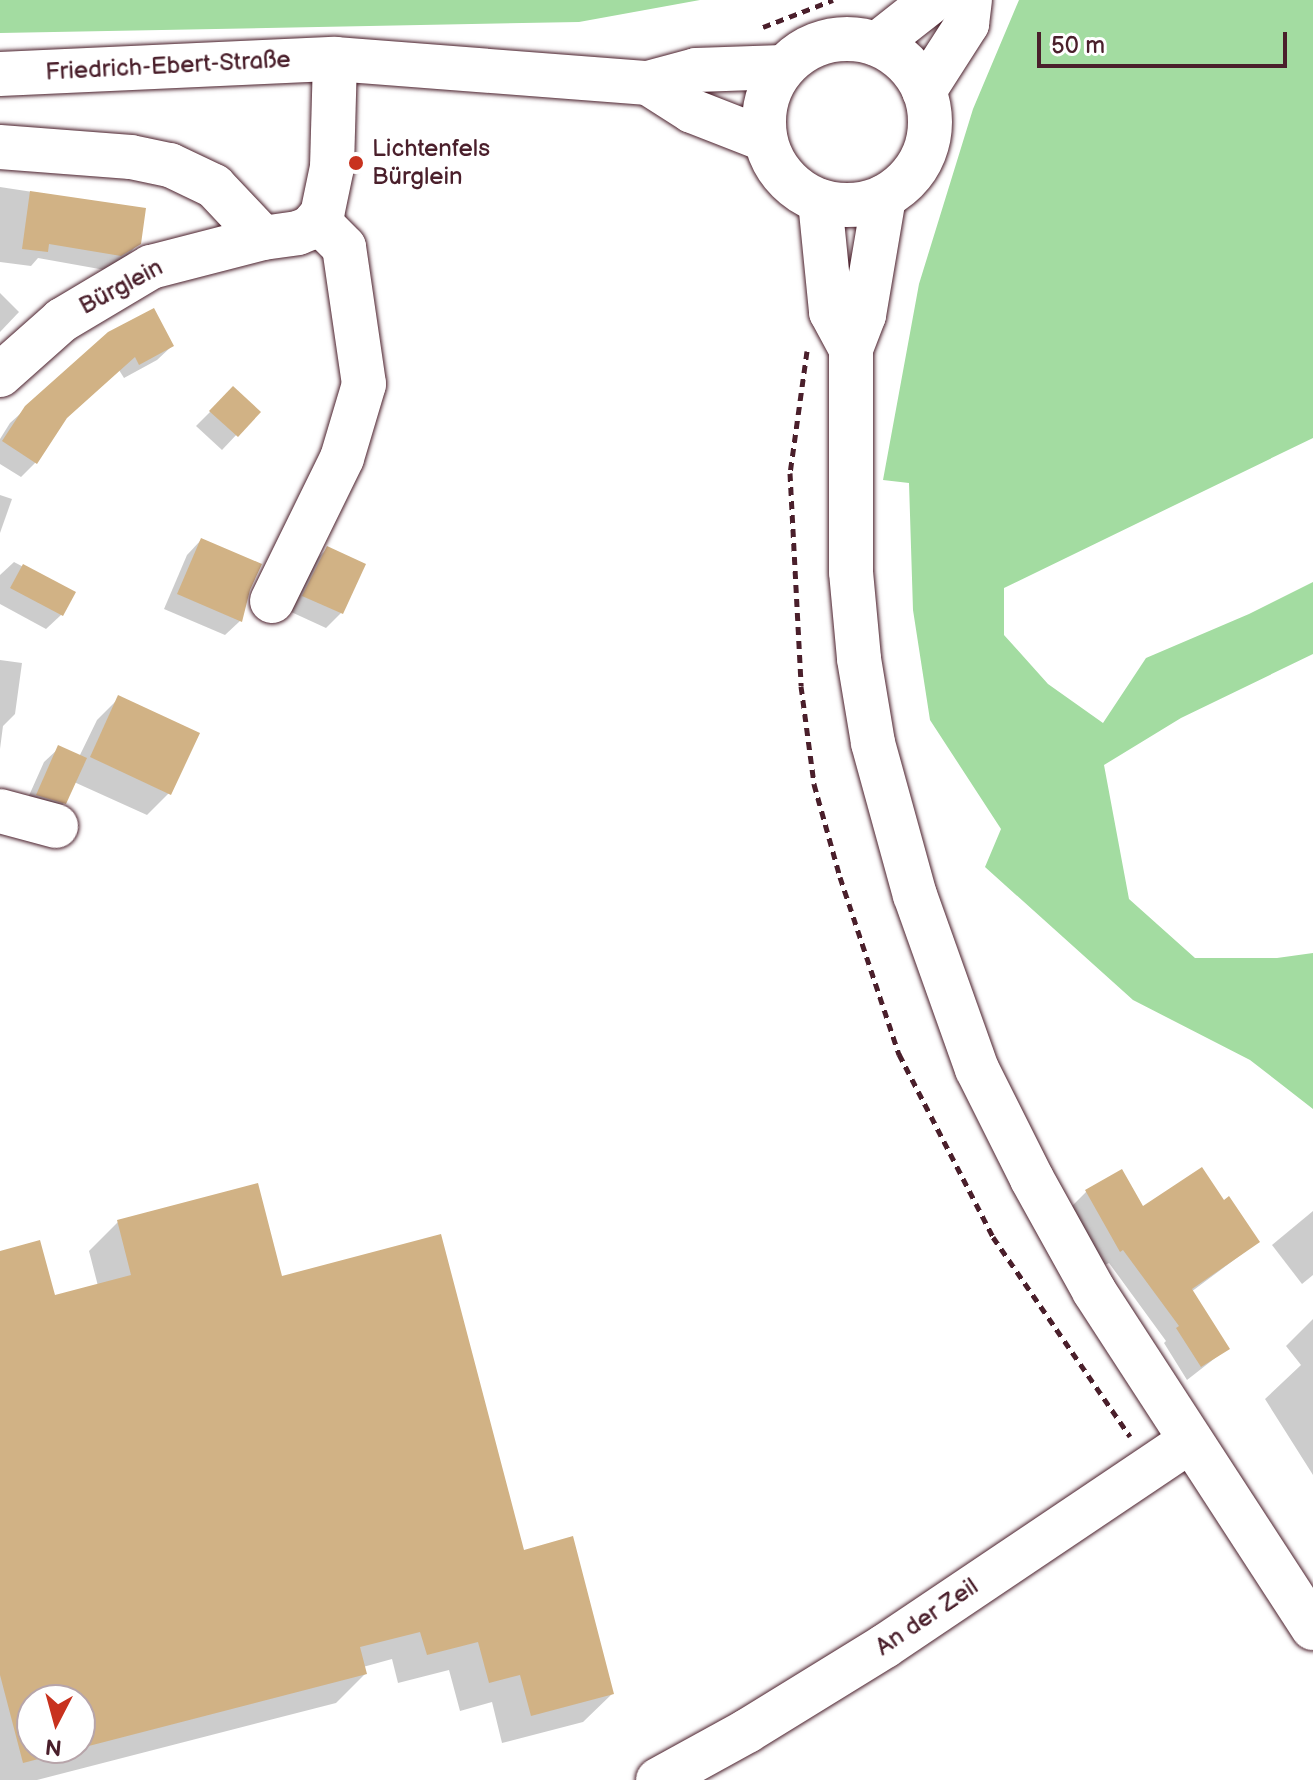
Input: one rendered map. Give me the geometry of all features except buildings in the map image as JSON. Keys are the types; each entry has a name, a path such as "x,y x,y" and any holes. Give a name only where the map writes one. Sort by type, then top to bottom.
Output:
{"street":[{"path":"877,44 933,0"},
{"path":"927,99 967,24 970,0"},
{"path":"841,39 877,44 907,64 927,99 930,128 916,169 884,197 852,206 820,201 795,187 781,174 764,139 766,101 783,67 819,43 841,39"},
{"path":"272,601 342,458 364,384 344,247 317,220 322,215 332,167 335,59"},
{"name":"Friedrich-Ebert-Straße","path":"0,74 335,59 648,83"},
{"path":"648,83 696,70 783,67"},
{"path":"648,83 692,111 764,139"},
{"path":"0,147 131,157 187,170 214,186 263,238"},
{"path":"884,197 864,315 851,349 851,572 859,659 873,743 915,895 977,1069 1032,1179 1094,1291 1189,1442 1313,1628"},
{"path":"820,201 831,312 851,349"},
{"name":"Bürglein","path":"0,375 62,320 151,267 263,238 298,233 317,220"},
{"path":"0,811 56,826"},
{"name":"An der Zeil","path":"658,1780 747,1731 885,1646 1189,1442"}],"green space":[{"path":"0,0 700,0 579,22 0,33"},
{"path":"1019,0 1313,0 1313,438 1004,588 1004,635 1048,684 1103,723 1146,658 1249,614 1313,582 1313,654 1181,718 1104,765 1129,899 1195,958 1277,958 1313,953 1313,1109 1250,1060 1133,1000 985,867 1001,829 930,720 913,610 909,483 883,480 919,284 973,109"}],"place":[{"name":"Lichtenfels Bürglein","path":"356,163"}]}
